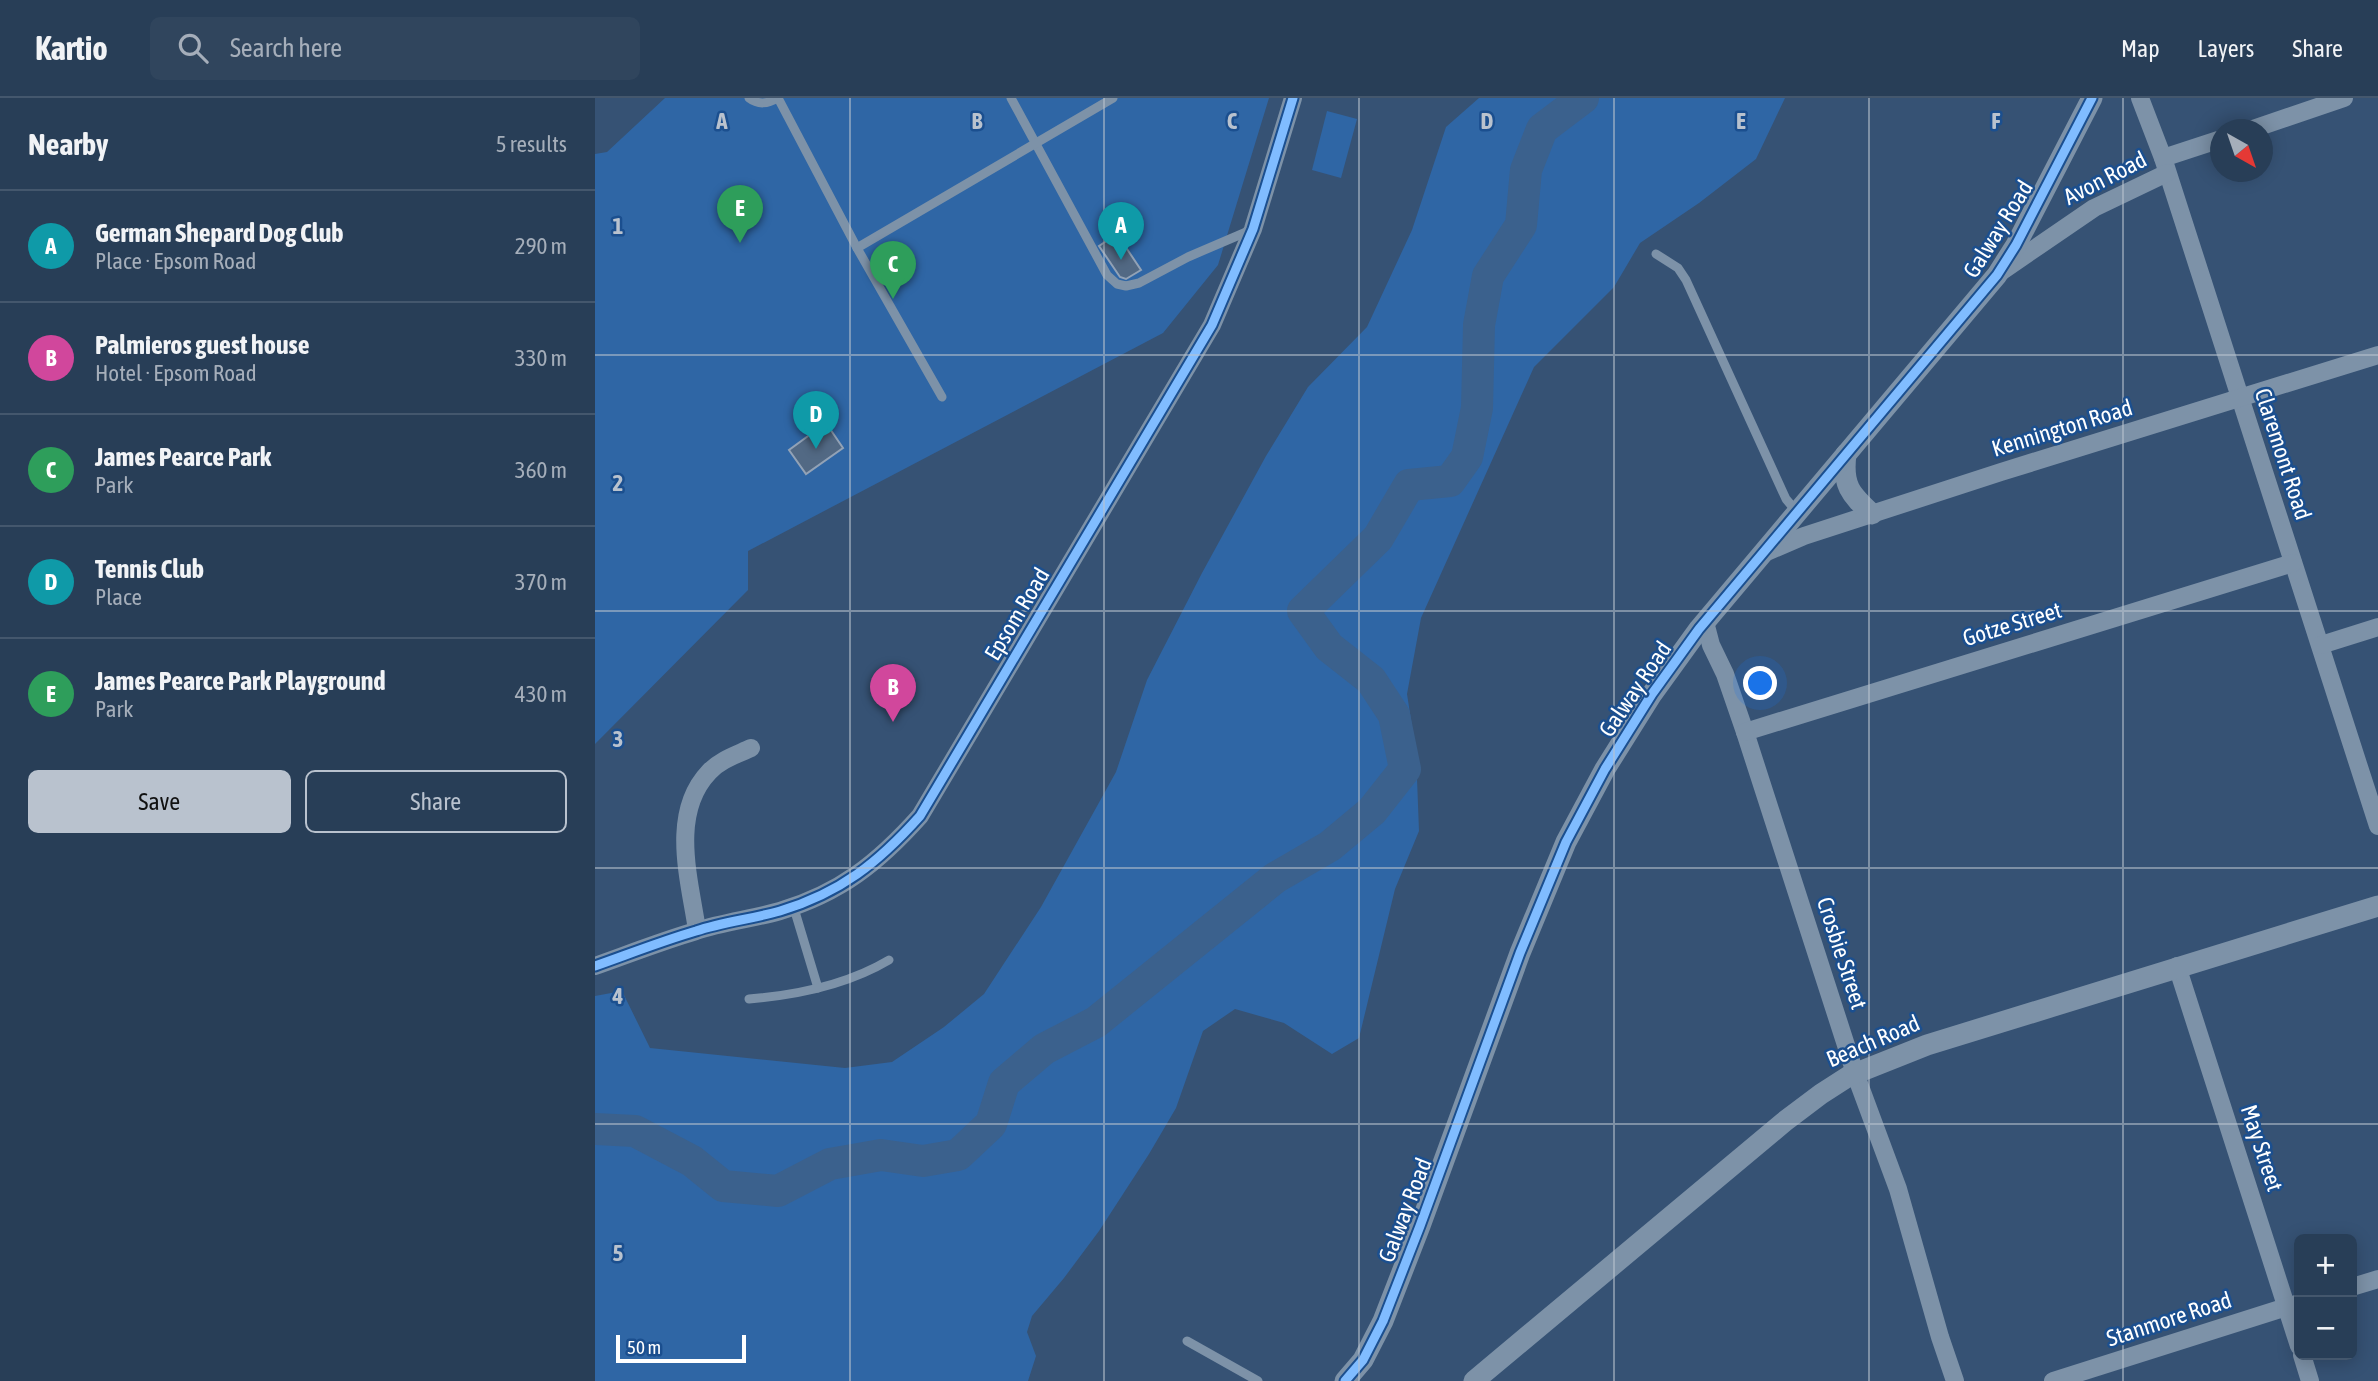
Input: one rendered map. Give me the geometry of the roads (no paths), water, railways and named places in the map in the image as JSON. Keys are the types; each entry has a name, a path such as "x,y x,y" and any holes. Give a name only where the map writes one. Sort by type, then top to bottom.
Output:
{"street":[{"name":"Epsom Road","path":"595,966 697,930 781,910 835,889 853,879 890,849 919,816 1212,325 1253,229 1293,98"},
{"name":"Galway Road","path":"1345,1381 1363,1360 1383,1321 1520,953 1566,842 1623,739 1705,622 1997,275 2034,212 2092,98"},
{"name":"Claremont Road","path":"2140,98 2165,166 2378,825"},
{"path":"2273,122 2344,98"},
{"name":"Avon Road","path":"1997,275 2094,208 2165,166 2210,144"},
{"name":"Kennington Road","path":"1762,554 1804,536 2001,472 2378,355"},
{"path":"1846,453 1846,484 1856,499 1872,514"},
{"name":"Gotze Street","path":"1745,732 2293,563"},
{"name":"Crosbie Street","path":"1705,622 1711,645 1725,674 1745,732 1855,1073 1898,1189 1940,1338 1955,1381"},
{"path":"2321,645 2378,627"},
{"path":"697,930 685,840 691,805 707,774 727,759 751,748"},
{"name":"Beach Road","path":"1474,1381 1784,1122 1855,1073 1927,1045 2176,966 2378,906"},
{"name":"May Street","path":"2176,966 2293,1305"},
{"path":"2357,1285 2378,1279"},
{"name":"Stanmore Road","path":"2053,1381 2293,1305"},
{"path":"2304,1360 2310,1381"}],"lane":[{"path":"749,98 759,103 778,98 857,248 942,397"},
{"path":"1010,98 1107,275 1117,285 1139,283 1188,257 1253,229"},
{"path":"857,248 1113,98"},
{"path":"1656,254 1678,268 1686,280 1787,499 1797,512"},
{"path":"793,905 818,988"},
{"path":"749,999 818,988 870,972 889,960"},
{"path":"1187,1341 1258,1381"}],"waterway":[{"path":"595,1129 635,1131 692,1161 723,1186 778,1191 830,1164 881,1155 923,1161 958,1155 991,1124 1004,1083 1044,1049 1096,1022 1275,878 1330,846 1372,811 1405,769 1394,715 1371,680 1329,647 1303,611 1378,538 1409,485 1450,481 1467,457 1477,408 1479,325 1488,276 1521,225 1526,170 1542,129 1583,98"}],"place":[{"name":"James Pearce Park Playground","path":"740,243"},
{"name":"German Shepard Dog Club","path":"1121,260"},
{"name":"James Pearce Park","path":"893,299"},
{"name":"Tennis Club","path":"816,449"},
{"name":"Palmieros guest house","path":"893,722"}]}
